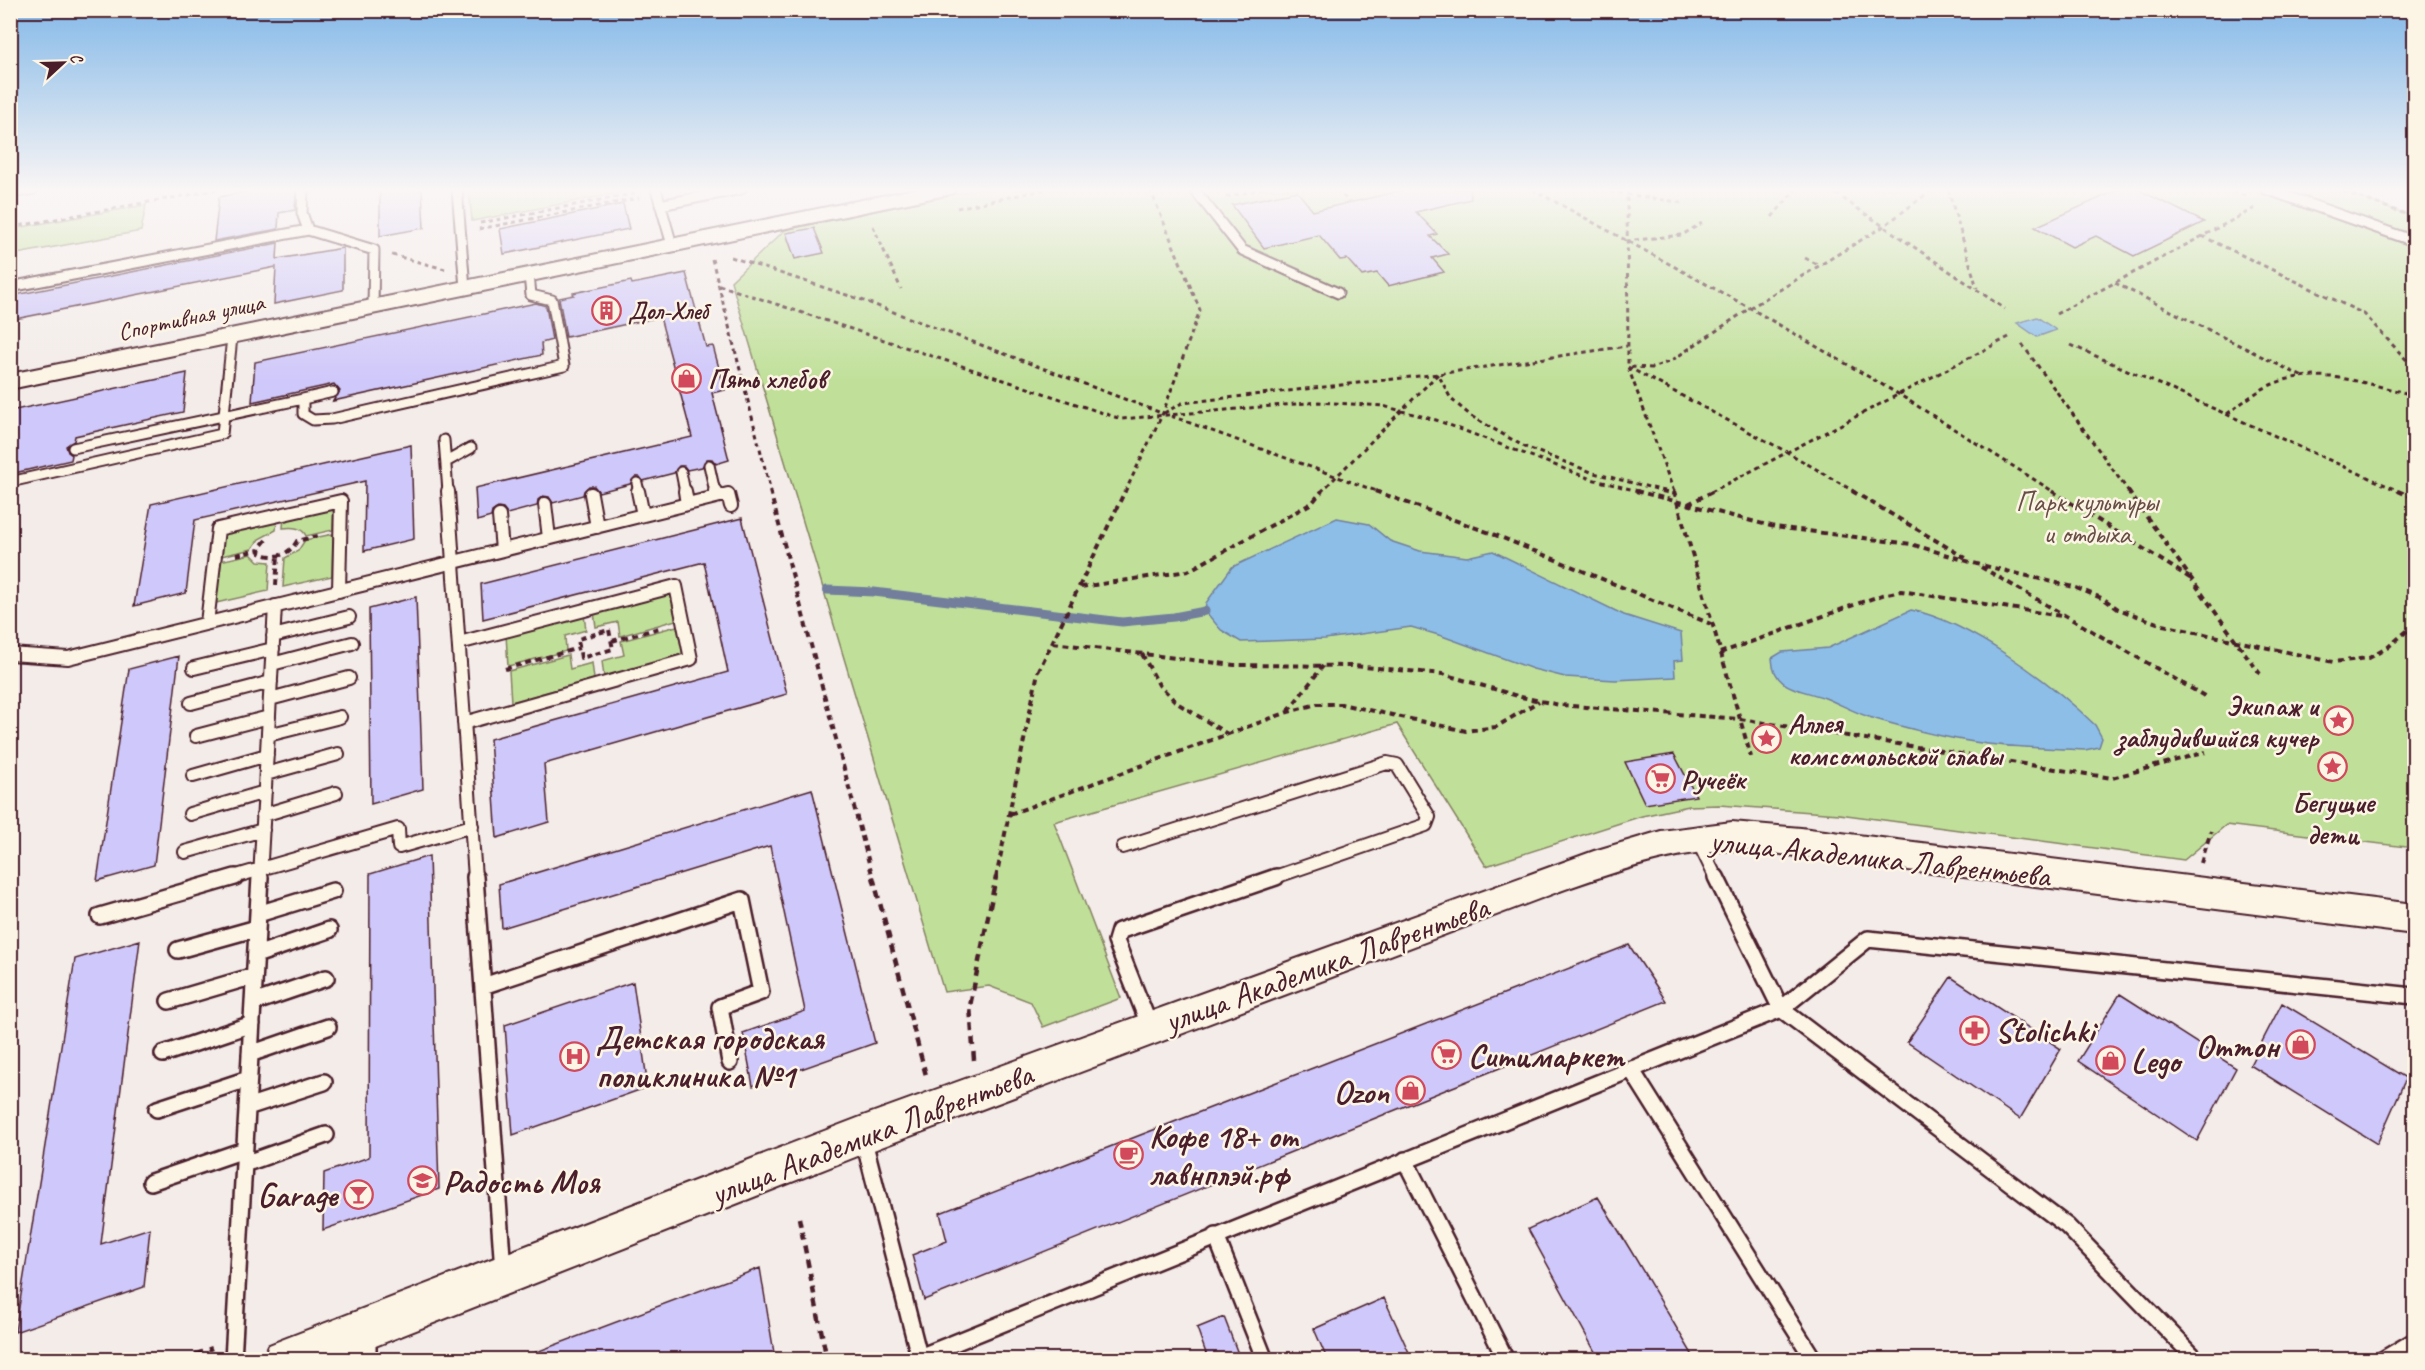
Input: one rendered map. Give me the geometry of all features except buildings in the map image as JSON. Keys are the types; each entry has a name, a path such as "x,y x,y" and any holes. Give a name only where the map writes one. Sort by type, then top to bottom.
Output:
{"street":[{"name":"Спортивная улица","path":"10,382 373,308 465,281 529,275 634,253"},
{"name":"улица Академика Лаврентьева","path":"284,1359 368,1343 504,1274 1150,1027 1548,880 1646,847 1696,838 1735,836 1801,842 2415,919"}],"lane":[{"path":"10,288 190,253"},
{"path":"373,308 374,253"},
{"path":"462,253 465,281"},
{"path":"1251,253 1338,293"},
{"path":"303,399 303,414 313,420 332,419 564,366 552,300 531,295 529,275"},
{"path":"10,482 222,434 232,336"},
{"path":"73,448 333,392"},
{"path":"444,440 504,1274"},
{"path":"446,462 471,448"},
{"path":"709,465 716,497"},
{"path":"681,472 687,504"},
{"path":"637,483 643,515"},
{"path":"591,494 597,526"},
{"path":"10,654 68,658 728,494 731,506"},
{"path":"207,623 218,529 341,501 339,591"},
{"path":"545,504 549,538"},
{"path":"499,516 502,550"},
{"path":"459,643 676,586 691,659 464,723"},
{"path":"233,1359 275,606"},
{"path":"194,668 349,617"},
{"path":"272,664 352,643"},
{"path":"270,699 349,678"},
{"path":"191,703 271,682"},
{"path":"196,736 269,717"},
{"path":"268,735 340,717"},
{"path":"266,774 338,754"},
{"path":"193,776 267,755"},
{"path":"1123,847 1387,763 1397,765 1430,822 1119,931 1116,941 1150,1027"},
{"path":"190,814 265,792"},
{"path":"185,852 336,793"},
{"path":"100,916 398,829 399,847 472,826"},
{"path":"1696,838 1781,1009 2067,1226 2197,1359"},
{"path":"178,950 333,891"},
{"path":"483,986 742,900 761,992 720,1007 730,1062"},
{"path":"256,955 329,930"},
{"path":"863,1135 916,1358 1781,1009 1868,939 2415,996"},
{"path":"169,1001 254,976"},
{"path":"253,1003 326,978"},
{"path":"164,1054 252,1024"},
{"path":"250,1053 328,1028"},
{"path":"1631,1069 1814,1359"},
{"path":"157,1109 248,1079"},
{"path":"247,1107 324,1082"},
{"path":"151,1182 326,1134"},
{"path":"1405,1160 1506,1359"},
{"path":"1216,1236 1266,1359"},
{"path":"2382,1359 2415,1341"}],"path":[{"path":"383,253 465,281"},
{"path":"711,253 782,537 928,1083"},
{"path":"885,253 901,289"},
{"path":"975,1066 970,1006 1038,672 1165,415 1200,310 1176,253"},
{"path":"1626,253 1628,367 1680,508 1711,624 1751,757"},
{"path":"1648,253 1750,308 1900,395 2193,580"},
{"path":"1628,367 1652,368 1671,361 1750,308 1840,253"},
{"path":"1924,253 2005,309"},
{"path":"1967,253 1977,288"},
{"path":"2056,314 2170,253"},
{"path":"2237,253 2364,314 2415,368"},
{"path":"731,256 859,299 1165,415 1498,536 1711,624"},
{"path":"1805,258 1819,266"},
{"path":"2114,283 2303,377"},
{"path":"719,285 1121,419 1319,402 1362,403 1401,410 1436,420 1591,479 1775,527 1911,544 1977,564 2074,587 2145,619 2333,662 2348,663 2372,659 2415,625"},
{"path":"1680,508 2009,337"},
{"path":"2022,344 2260,674"},
{"path":"2071,345 2415,498"},
{"path":"1165,415 1182,403 1438,374 1627,346"},
{"path":"1628,367 1787,452 2065,617 2206,697"},
{"path":"1081,587 1188,571 1312,503 1335,476 1438,374"},
{"path":"1438,374 1451,399 1471,416 1516,442 1594,473 1675,494"},
{"path":"2226,414 2257,392 2286,380 2322,375 2415,395"},
{"path":"274,536 264,542 259,550 267,557 278,556 294,548 297,541 294,535"},
{"path":"275,606 278,556"},
{"path":"1720,653 1882,594 1901,591 2065,617"},
{"path":"612,641 683,621"},
{"path":"609,630 612,641 613,649 581,658 578,639 609,630"},
{"path":"1054,642 1234,665 1323,666 1443,674 1560,705 1740,719 2112,778 2206,752"},
{"path":"506,669 579,648"},
{"path":"1142,654 1159,685 1178,703 1229,735"},
{"path":"1288,712 1323,666"},
{"path":"1009,814 1288,712 1317,705 1341,704 1466,730 1496,727 1539,701"},
{"path":"799,1218 827,1359"}],"green space":[{"name":"Парк культуры и отдыха","path":"761,253 2414,253 2414,848 2226,825 2184,860 1839,814 1719,805 1689,806 1642,816 1486,866 1397,724 1054,822 1121,998 1043,1027 1031,1002 989,986 944,992 731,281"},
{"path":"334,505 333,530 306,536 297,528 283,528 284,517"},
{"path":"277,519 276,530 259,539 252,549 221,556 223,531"},
{"path":"333,534 332,576 283,587 285,558 298,551 305,540"},
{"path":"251,554 258,561 270,562 268,591 216,603 220,561"},
{"path":"670,591 676,620 620,636 618,622 596,627 594,612"},
{"path":"584,615 586,630 565,636 566,651 508,666 506,635"},
{"path":"677,626 683,655 604,677 602,661 624,655 621,641"},
{"path":"568,655 570,669 592,663 594,679 511,702 509,671"}],"water":[{"path":"2037,317 2056,330 2037,337 2017,323"},
{"path":"1337,518 1369,524 1390,541 1420,551 1467,557 1493,551 1624,615 1681,633 1683,660 1674,661 1675,677 1615,680 1565,677 1533,669 1411,627 1325,639 1241,642 1221,630 1205,611 1206,603 1232,567"},
{"path":"1911,610 1934,616 1984,640 2034,673 2095,725 2102,738 2099,747 2085,750 2000,745 1915,730 1866,716 1825,698 1790,687 1777,676 1772,658 1782,652 1828,648"}],"waterway":[{"path":"827,590 874,592 1122,622 1174,617 1205,611"}],"place":[{"name":"Дол-Хлеб","path":"607,311"},
{"name":"Пять хлебов","path":"687,378"},
{"name":"Экипаж и заблудившийся кучер","path":"2339,721"},
{"name":"Аллея комсомольской славы","path":"1767,739"},
{"name":"Бегущие дети","path":"2333,767"},
{"name":"Ручеёк","path":"1660,779"},
{"name":"Stolichki","path":"1974,1030"},
{"name":"Оттон","path":"2300,1045"},
{"name":"Ситимаркет","path":"1447,1055"},
{"name":"Детская городская поликлиника №1","path":"575,1056"},
{"name":"Lego","path":"2110,1060"},
{"name":"Ozon","path":"1410,1091"},
{"name":"Кофе 18+ от лавнплэй.рф","path":"1128,1154"},
{"name":"Радость Моя","path":"422,1181"},
{"name":"Garage","path":"358,1194"}]}
